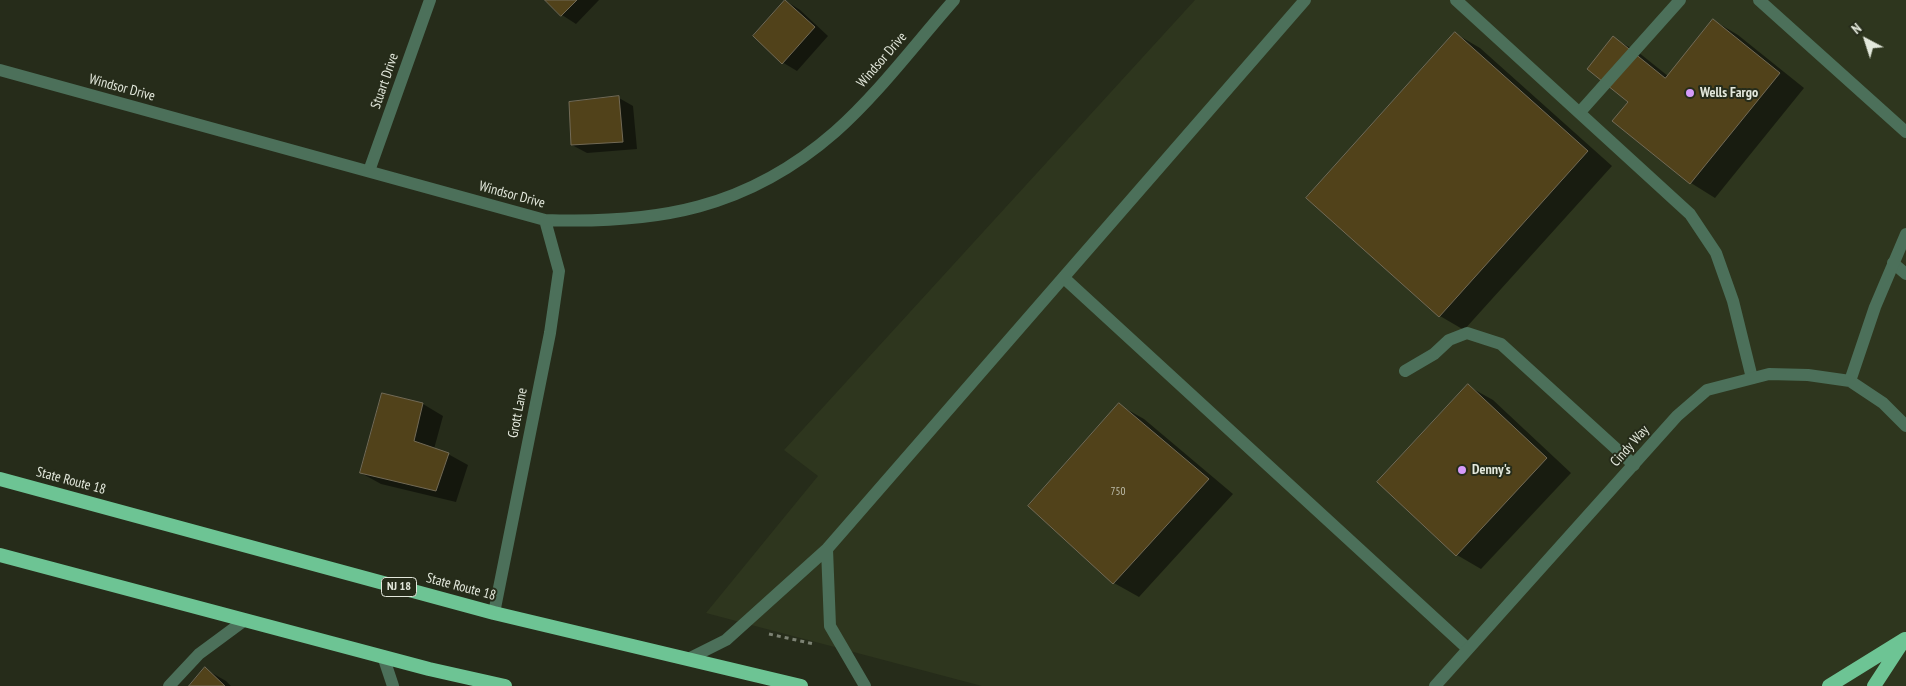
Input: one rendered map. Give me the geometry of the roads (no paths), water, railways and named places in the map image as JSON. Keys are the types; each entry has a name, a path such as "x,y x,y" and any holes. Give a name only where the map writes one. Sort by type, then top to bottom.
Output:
{"highway":[{"name":"State Route 18","path":"0,479 494,613 690,658 801,686"},
{"path":"0,555 498,685"},
{"path":"1829,686 1905,638"},
{"path":"1874,686 1905,638"}],"street":[{"name":"Stuart Drive","path":"369,172 430,0"},
{"name":"Windsor Drive","path":"0,70 545,220 594,222 631,220 669,215 705,205 774,176 805,156 856,112 954,0"},
{"path":"690,658 726,640 827,549 1305,0"},
{"path":"1456,0 1690,214 1716,253 1733,301 1752,378"},
{"path":"1580,112 1680,0"},
{"path":"1759,0 1906,132"},
{"name":"Grott Lane","path":"494,613 550,333 559,271 545,220"},
{"path":"1850,381 1893,263 1906,234"},
{"path":"1893,263 1906,274"},
{"path":"1064,278 1467,648"},
{"path":"1405,371 1434,354 1450,340 1467,333 1501,344 1634,465"},
{"name":"Cindy Way","path":"1434,686 1677,416 1707,390 1769,374 1850,381 1883,403 1906,426"},
{"path":"827,549 830,626 865,686"},
{"path":"169,686 199,654 245,620"},
{"path":"383,656 393,686"}],"place":[{"name":"Wells Fargo","path":"1690,93"},
{"name":"Denny's","path":"1462,470"}]}
